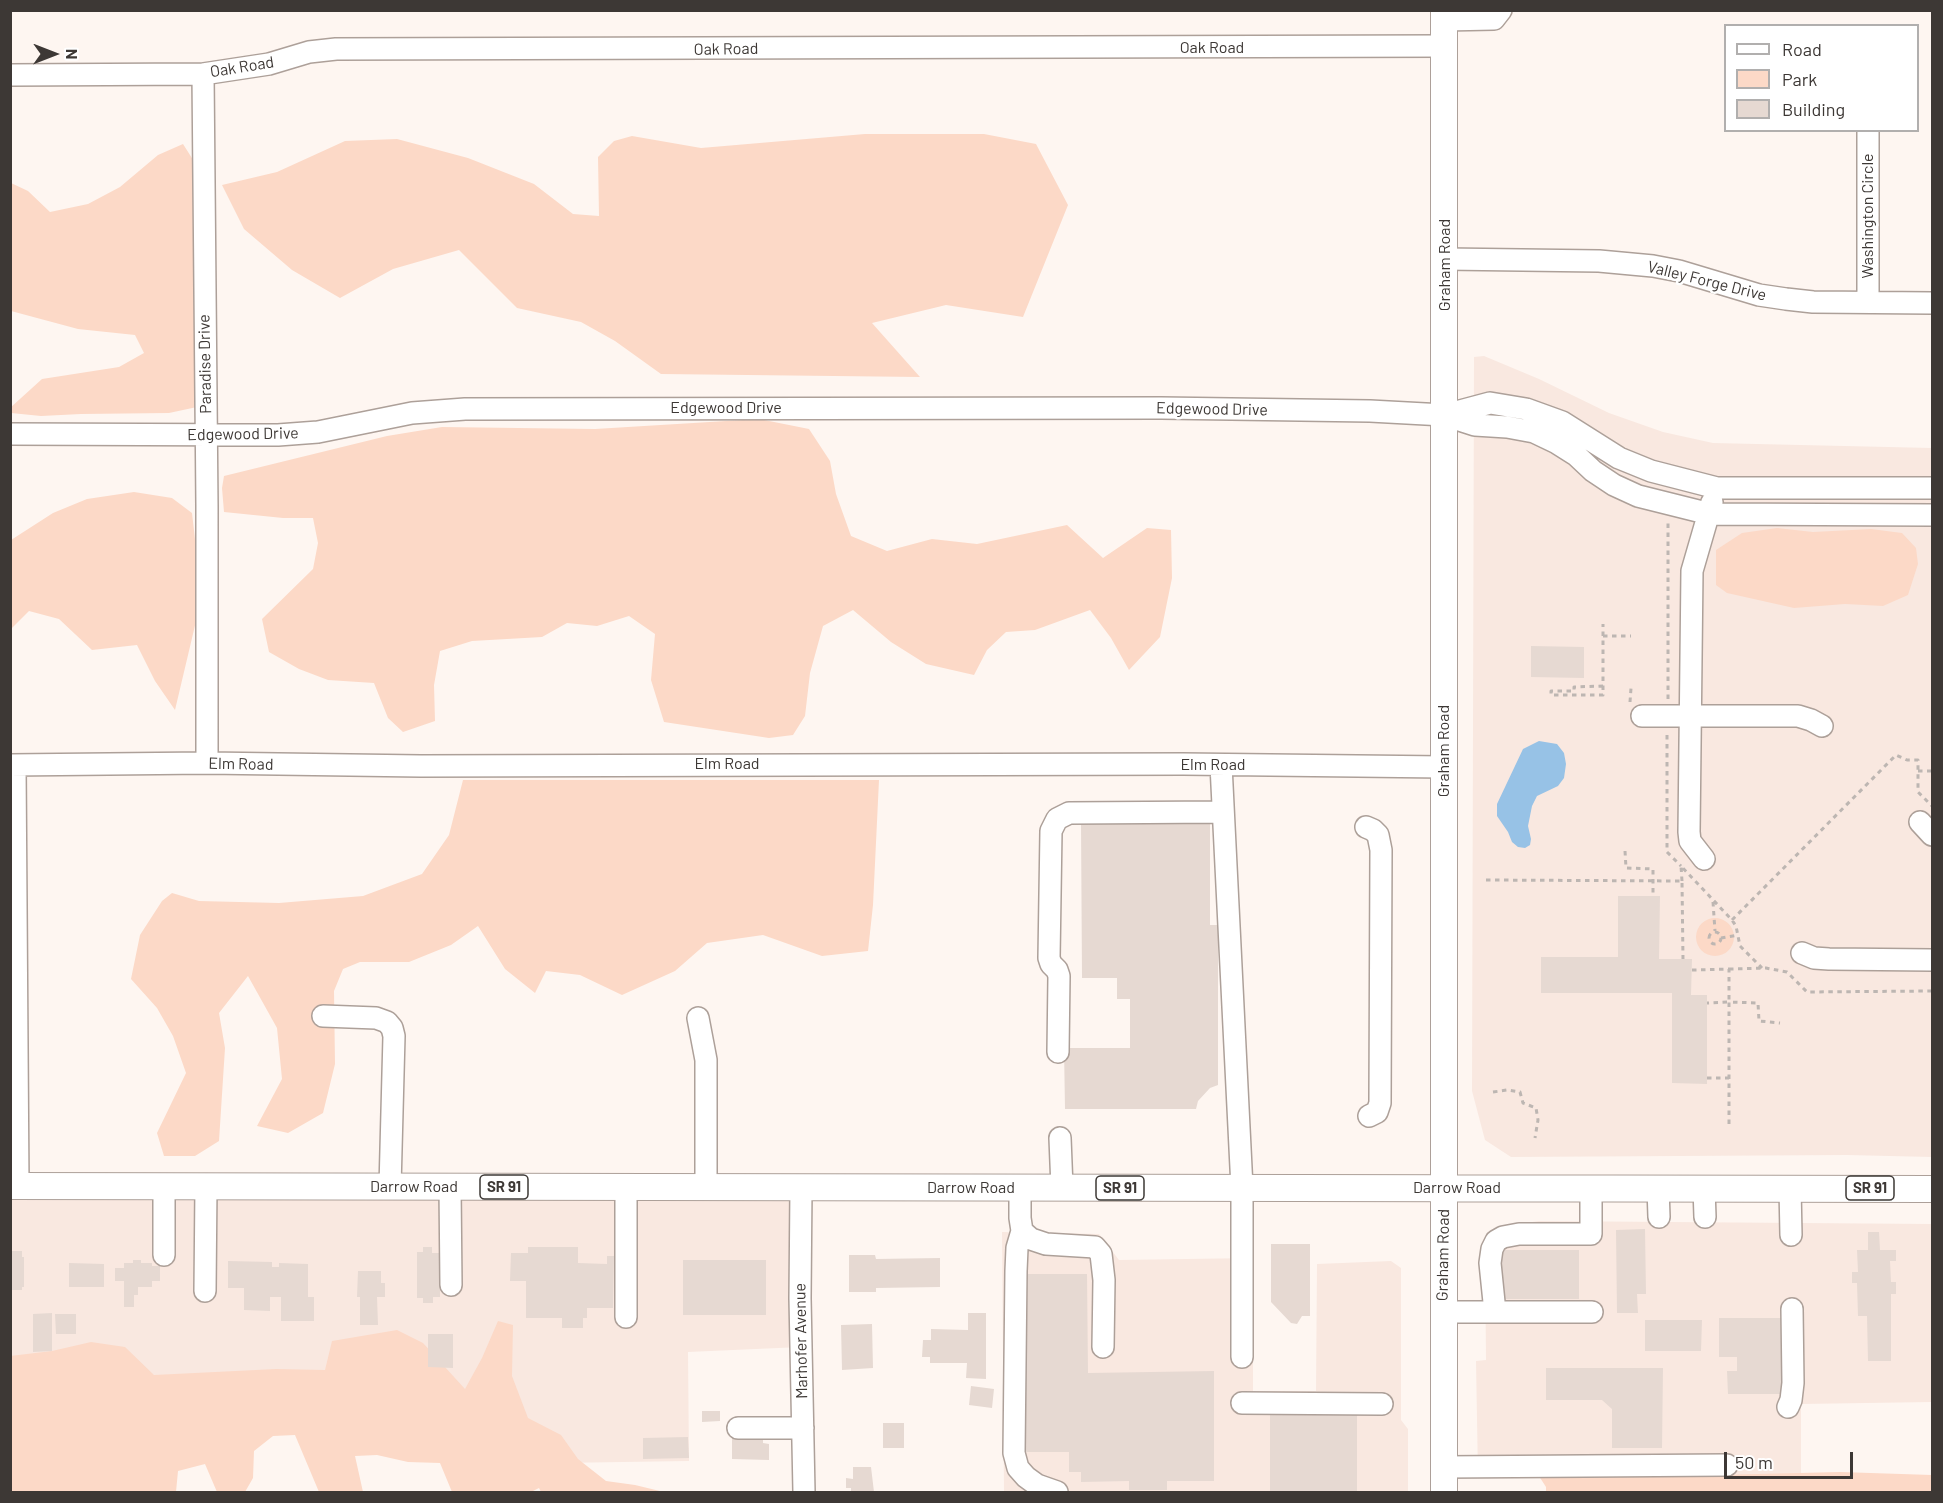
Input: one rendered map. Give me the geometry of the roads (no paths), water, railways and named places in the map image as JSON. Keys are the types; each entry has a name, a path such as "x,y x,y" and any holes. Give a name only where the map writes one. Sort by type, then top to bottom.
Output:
{"main road":[{"name":"Graham Road","path":"1444,15 1444,1492"},
{"name":"Darrow Road","path":"14,1186 1932,1189"}],"street":[{"path":"1444,15 1494,19 1501,10"},
{"name":"Oak Road","path":"10,75 203,74 269,64 309,52 336,49 1443,46"},
{"name":"Paradise Drive","path":"203,74 207,436 207,763"},
{"name":"Washington Circle","path":"1868,132 1868,301"},
{"name":"Valley Forge Drive","path":"1445,260 1599,261 1653,266 1759,295 1786,299 1813,302 1932,303"},
{"path":"1444,415 1490,404 1526,409 1562,422 1618,458 1651,471 1715,488 1932,488"},
{"name":"Edgewood Drive","path":"10,434 207,436 318,432 412,413 465,409 1161,408 1370,411 1444,415"},
{"path":"1444,415 1475,425 1534,432 1576,454 1593,471 1614,485 1638,496 1710,514 1932,515"},
{"path":"1704,859 1690,841 1689,832 1692,571 1710,514 1715,488"},
{"path":"1636,709 1668,715 1798,716 1822,726"},
{"name":"Elm Road","path":"13,765 207,763 421,766 1444,767"},
{"path":"13,765 14,1186"},
{"path":"1221,765 1242,1188 1242,1357"},
{"path":"1058,1052 1059,976 1048,958 1051,831 1058,819 1069,813 1223,812"},
{"path":"1366,828 1373,830 1378,836 1381,850 1380,1102 1377,1112 1369,1116"},
{"path":"1802,953 1814,958 1932,960"},
{"path":"323,1016 376,1018 387,1022 392,1028 394,1036 390,1186"},
{"path":"698,1018 706,1060 705,1188"},
{"path":"1060,1138 1062,1188"},
{"path":"164,1186 164,1255"},
{"path":"205,1291 206,1186"},
{"path":"450,1187 451,1285"},
{"path":"626,1188 626,1317"},
{"name":"Marhofer Avenue","path":"801,1188 800,1298 804,1492"},
{"path":"1020,1188 1022,1231 1017,1248 1016,1271 1014,1453 1018,1468 1026,1477 1037,1485 1057,1492"},
{"path":"1495,1312 1490,1263 1492,1249 1497,1241 1503,1237 1519,1234 1591,1234 1591,1188"},
{"path":"1658,1188 1659,1217"},
{"path":"1704,1188 1705,1217"},
{"path":"1790,1188 1791,1235"},
{"path":"1022,1231 1031,1239 1046,1244 1095,1247 1101,1254 1104,1280 1103,1347"},
{"path":"1788,1407 1791,1400 1792,1383 1792,1309"},
{"path":"1443,1312 1592,1312"},
{"path":"1242,1403 1382,1404"},
{"path":"738,1428 803,1428"},
{"path":"1444,1467 1727,1465"}],"water":[{"path":"1539,741 1557,744 1564,753 1566,764 1564,778 1558,786 1537,796 1532,806 1528,826 1530,845 1525,848 1518,847 1512,842 1497,816 1497,804 1523,749"}]}
